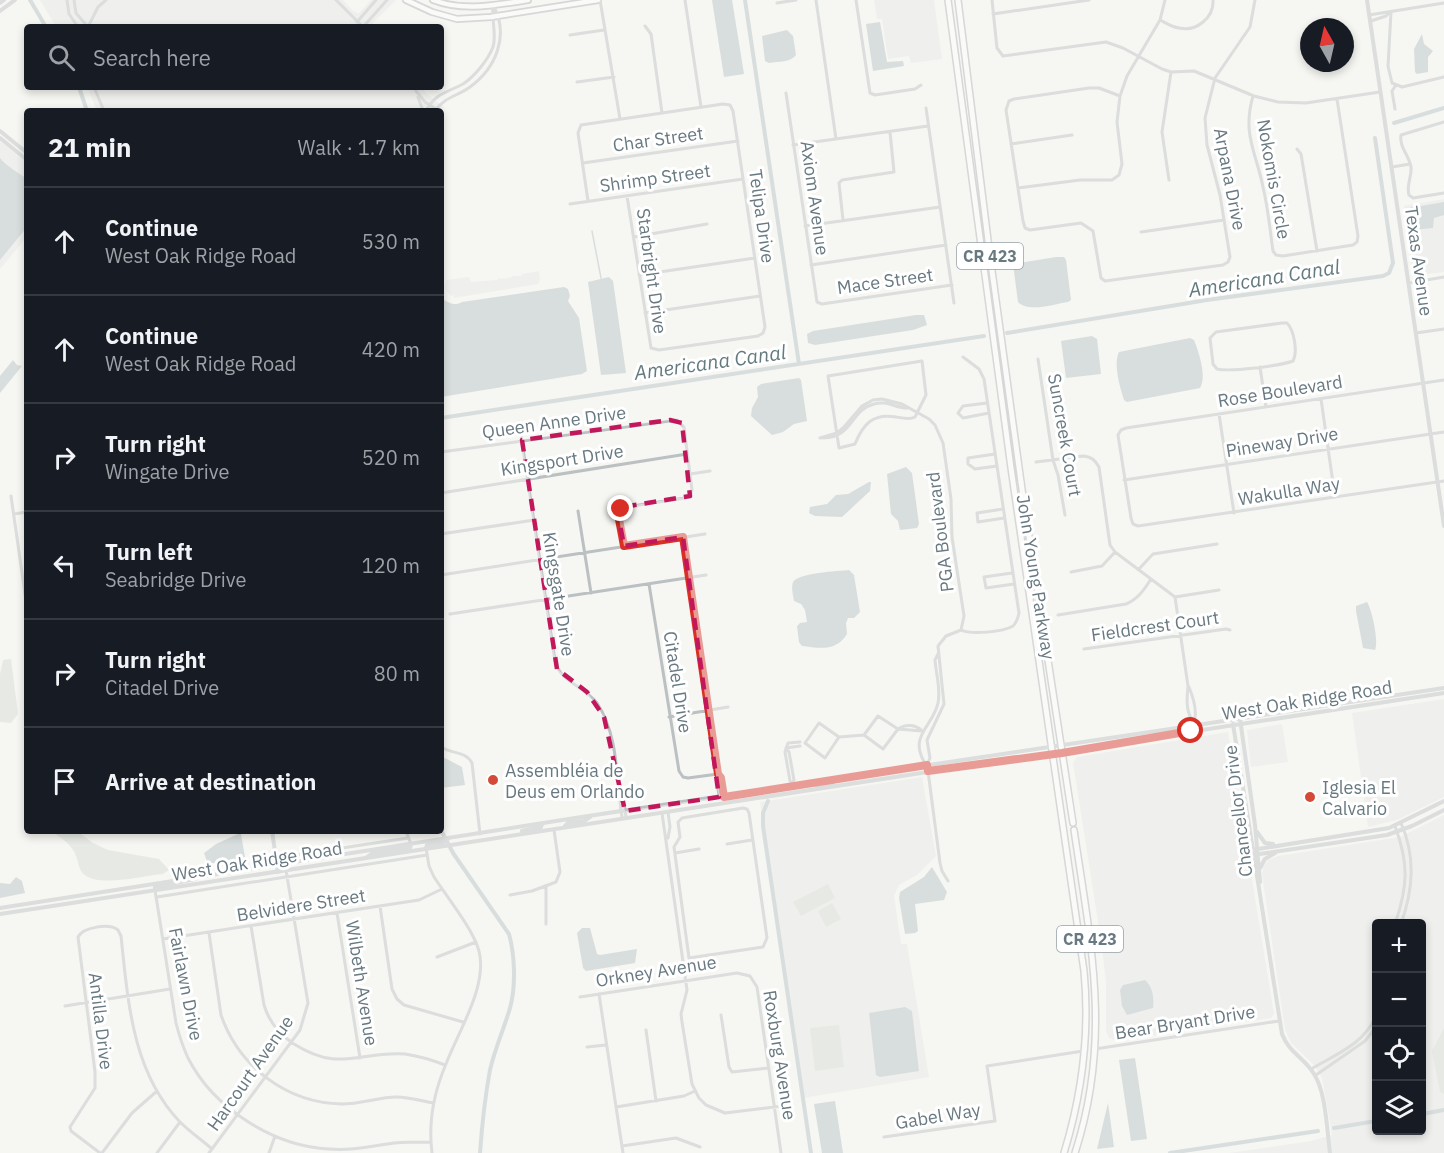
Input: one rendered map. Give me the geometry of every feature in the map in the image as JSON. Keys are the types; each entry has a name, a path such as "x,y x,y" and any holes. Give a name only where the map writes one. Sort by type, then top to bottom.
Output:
{"main road":[{"path":"406,0 457,19 499,16 599,0"},
{"path":"433,0 462,7 528,0"},
{"name":"John Young Parkway","path":"948,0 1011,468 1084,971 1085,1051 1076,1109 1064,1153"},
{"name":"John Young Parkway","path":"958,0 1021,482 1095,972 1097,1016 1093,1071 1075,1153"},
{"path":"980,244 985,253 990,256"},
{"path":"1011,468 1021,482"},
{"path":"1086,1030 1089,1041 1095,1049"},
{"path":"1085,1051 1093,1071"}],"street":[{"path":"0,3 4,0"},
{"path":"0,10 15,0"},
{"path":"67,0 69,14 76,24"},
{"path":"74,0 75,9 85,24"},
{"path":"80,19 90,18 106,0"},
{"path":"336,0 359,24"},
{"path":"357,22 376,0"},
{"path":"366,24 387,0"},
{"path":"599,0 620,119"},
{"path":"588,201 578,133 580,126 701,107 685,0"},
{"path":"777,3 796,0"},
{"path":"816,0 836,138"},
{"path":"856,0 870,93 875,95 915,89 921,85"},
{"path":"992,0 997,48 1003,56 1106,42 1171,72 1194,71 1254,96 1290,103 1306,103 1380,92"},
{"path":"993,14 1089,0"},
{"path":"1120,96 1100,88 1089,88 1008,101 1006,110 1018,188 1080,180 1112,180 1122,171 1117,122 1120,96 1126,76 1160,20 1165,0"},
{"path":"1160,20 1179,28 1192,28 1207,18 1212,9 1213,0"},
{"name":"Arpana Drive","path":"1018,188 1025,228 1030,230 1081,223 1093,231 1101,278 1105,281 1223,265 1228,262 1230,257 1220,195 1207,145 1205,126 1215,78 1250,27 1255,0"},
{"name":"Texas Avenue","path":"1367,0 1444,526"},
{"path":"1369,15 1444,3"},
{"path":"426,108 442,93 471,78 490,53 494,39 491,17 493,5"},
{"path":"438,108 446,99 472,85 495,57 501,39 499,16 493,5"},
{"path":"89,24 95,12"},
{"path":"1370,21 1386,16 1390,12"},
{"path":"1390,12 1388,66 1392,83 1402,87 1444,77"},
{"path":"645,26 651,34 662,113"},
{"path":"570,35 604,30"},
{"path":"1169,180 1162,132 1171,72"},
{"path":"577,82 614,77"},
{"path":"1395,109 1392,91 1396,85"},
{"path":"94,90 103,108"},
{"path":"415,90 423,108"},
{"path":"416,90 433,108"},
{"name":"Axiom Avenue","path":"786,93 816,299 822,304"},
{"name":"Nokomis Circle","path":"1254,96 1250,109 1249,137 1263,186 1273,251 1276,255 1283,256 1353,245 1357,242 1358,236 1337,99"},
{"name":"Telipa Drive","path":"652,349 659,350 760,335 765,327 733,111 730,105 701,107"},
{"path":"926,108 954,303"},
{"path":"1444,122 1401,135 1402,149 1409,158 1412,172 1407,190 1409,195 1413,198 1444,194"},
{"path":"793,145 929,126"},
{"path":"0,131 24,151"},
{"path":"843,220 839,183 842,180 894,172 890,132"},
{"path":"1011,144 1072,135"},
{"path":"0,138 24,158"},
{"name":"Char Street","path":"583,163 738,141"},
{"path":"1298,148 1301,154 1317,251"},
{"path":"1392,167 1410,164"},
{"name":"Shrimp Street","path":"570,204 743,179"},
{"name":"Starbright Drive","path":"627,196 649,344 652,349"},
{"path":"805,226 940,207"},
{"path":"1141,232 1224,220"},
{"path":"634,237 707,225"},
{"path":"811,264 946,245"},
{"path":"639,275 755,258"},
{"path":"1409,283 1444,277"},
{"name":"Mace Street","path":"822,304 952,285"},
{"path":"645,313 760,296"},
{"path":"1287,323 1292,329 1295,358 1288,363 1260,367 1217,369 1214,364 1210,338 1216,332 1287,323"},
{"path":"1416,333 1444,329"},
{"path":"927,765 930,758 927,740 944,704 938,654 941,640 961,630 967,633 978,633 1011,627 1017,622 1019,613 982,372 963,357"},
{"name":"Suncreek Court","path":"1038,359 1053,460 1059,475 1065,515"},
{"path":"922,361 926,395 918,413 909,419 883,415 876,417 863,428 852,446 839,448 838,434 828,376 922,361"},
{"path":"1260,367 1266,407"},
{"name":"Rose Boulevard","path":"1124,480 1118,435 1120,430 1444,380"},
{"path":"1321,399 1335,497"},
{"name":"PGA Boulevard","path":"838,434 862,406 873,400 891,400 918,413 935,425 943,443 951,499 952,537 964,616 961,630"},
{"path":"987,403 963,406 958,413 963,417 989,413"},
{"path":"1219,414 1234,513"},
{"name":"Queen Anne Drive","path":"444,452 677,420 682,423 687,454"},
{"name":"Kingsgate Drive","path":"519,422 557,669 567,680 587,692 600,709 611,738 624,817"},
{"name":"Pineway Drive","path":"1124,480 1444,432"},
{"path":"624,546 618,514 621,509 690,496 692,490 687,454"},
{"name":"Kingsport Drive","path":"444,493 687,454"},
{"path":"995,454 968,458 968,464 975,469 997,466"},
{"path":"1036,462 1090,457 1099,467 1110,545 1115,552 1175,597 1188,686 1193,698 1196,717 1194,724 1185,729 1158,733 1151,738"},
{"path":"690,474 710,471"},
{"name":"Wakulla Way","path":"1124,480 1131,518 1133,524 1138,526 1444,481"},
{"path":"11,496 24,585"},
{"path":"1003,509 977,513 978,522 1004,518"},
{"path":"578,511 591,592"},
{"path":"14,514 24,512"},
{"path":"444,534 534,520"},
{"path":"444,575 705,534"},
{"path":"683,537 718,774 721,778 722,797"},
{"path":"1139,570 1153,554 1217,544"},
{"path":"1071,572 1102,566 1115,552"},
{"path":"20,556 24,555"},
{"path":"1012,573 984,577 986,588 1014,584"},
{"path":"450,614 706,575"},
{"path":"1058,615 1126,604 1140,595 1151,579"},
{"name":"Citadel Drive","path":"649,584 679,771 683,777 688,778 718,774"},
{"path":"1175,597 1220,590"},
{"name":"Fieldcrest Court","path":"1084,649 1230,630"},
{"path":"938,654 935,660 939,702 936,712 920,736 922,759 928,771 940,863 948,882"},
{"name":"West Oak Ridge Road","path":"1240,722 1444,688"},
{"name":"West Oak Ridge Road","path":"0,914 39,905 196,878 594,815 816,788 1062,753 1233,723 1444,693"},
{"path":"1360,706 1362,703 1369,702 1370,699"},
{"path":"669,717 728,707"},
{"path":"864,735 878,716 898,729 922,732"},
{"name":"Chancellor Drive","path":"1240,722 1255,825 1255,852 1261,900 1279,1021 1282,1034 1290,1049 1316,1076 1330,1153"},
{"path":"839,737 825,758 805,743 819,723 839,737 864,735 883,749 898,729"},
{"name":"West Oak Ridge Road","path":"0,908 155,890 286,871 668,811 722,799 722,797 865,774 1194,724 1233,723"},
{"name":"Chancellor Drive","path":"1233,723 1259,871 1261,900"},
{"path":"786,748 800,744"},
{"path":"786,748 789,752 794,780 792,783 785,752 786,748"},
{"path":"444,749 464,754 472,763 480,834"},
{"path":"816,788 819,784 854,779 865,774"},
{"path":"692,804 663,808 662,812 687,990 681,1014 695,1091 706,1105 725,1113 791,1105"},
{"path":"1255,852 1280,845 1395,826 1443,805"},
{"path":"1255,852 1378,837 1404,830 1443,805"},
{"path":"747,808 767,938 763,947 689,958 675,853 674,847 680,837 678,822 682,818 747,808"},
{"path":"667,843 670,827 668,811"},
{"path":"565,826 568,823 584,821 594,815"},
{"path":"1401,823 1409,847 1412,873 1409,897 1402,919"},
{"path":"521,833 524,830 541,827 542,824"},
{"path":"1255,825 1258,835 1265,843 1280,845"},
{"path":"1395,826 1406,863 1407,876 1404,897 1397,919"},
{"path":"510,895 556,882 560,872 554,828"},
{"path":"1377,830 1378,837"},
{"path":"272,834 278,872"},
{"path":"366,858 373,853 410,848 411,844 407,834"},
{"path":"276,858 408,838"},
{"path":"432,1153 430,1142 433,1103 445,1065 479,981 480,955 476,942 434,877 427,855 427,845 448,839"},
{"path":"727,844 753,840"},
{"path":"675,853 699,849"},
{"path":"1259,871 1265,859 1278,851"},
{"path":"157,897 427,855"},
{"name":"Harcourt Avenue","path":"209,1153 300,1030 308,1003 285,864"},
{"path":"155,890 156,887 191,881 196,878"},
{"path":"546,886 546,924"},
{"name":"Fairlawn Drive","path":"155,890 176,1023 189,1059 217,1096 275,1137 309,1148 353,1150 395,1143 430,1142"},
{"name":"Belvidere Street","path":"163,939 419,900 442,890"},
{"path":"380,906 392,989 397,999 404,1005 463,1022"},
{"name":"Wilbeth Avenue","path":"337,913 360,1058"},
{"name":"Antilla Drive","path":"101,1153 70,1131 71,1123 94,1088 94,1053 78,942 79,933 83,930 110,926 118,930 121,936 128,996"},
{"path":"251,926 268,1018 275,1028 291,1042 324,1059 339,1060 385,1054 406,1054 445,1065"},
{"path":"209,933 225,1028 241,1055 267,1077 298,1096 325,1103 346,1104 395,1097 433,1103"},
{"path":"437,957 476,942"},
{"name":"Orkney Avenue","path":"580,997 737,973"},
{"name":"Roxburg Avenue","path":"737,973 750,976 755,981 782,1153"},
{"path":"65,1006 170,989"},
{"path":"599,994 623,1153"},
{"path":"128,996 133,1031 142,1061 157,1091 180,1122 212,1149"},
{"path":"721,1015 729,1068 732,1072 768,1068"},
{"name":"Bear Bryant Drive","path":"1095,1049 1279,1021"},
{"path":"1311,1069 1361,1038 1372,1024"},
{"path":"646,1030 656,1101"},
{"path":"1316,1076 1365,1041 1372,1033"},
{"path":"587,1047 606,1045"},
{"name":"Gabel Way","path":"884,1137 995,1121 987,1066 1085,1051"},
{"path":"101,1153 132,1113 146,1098 157,1091"},
{"path":"616,1107 684,1096 695,1091"},
{"path":"157,1153 180,1122"},
{"path":"268,1153 275,1137"},
{"path":"622,1146 676,1138 700,1147"}],"highlighted area":[{"path":"670,420 682,423 690,496 617,508 624,546 683,537 719,797 625,811 604,717 587,692 557,669 522,440"}],"shaded area":[{"path":"40,0 343,0 353,11 359,13 371,0 396,0 373,24 54,24"},
{"path":"712,0 732,0 744,74 724,77"},
{"path":"874,0 934,0 942,59 911,63 909,56 888,59 882,19 877,19"},
{"path":"880,22 887,62 903,61 904,66 873,71 866,24"},
{"path":"787,30 793,36 796,55 784,61 769,63 765,61 762,36"},
{"path":"1422,34 1424,44 1433,51 1428,57 1428,72 1417,74 1414,49"},
{"path":"88,90 424,90 444,107 443,108 96,108"},
{"path":"0,141 24,161 24,241 0,269"},
{"path":"0,158 24,177 24,231 0,260"},
{"path":"1444,199 1444,272 1413,276 1404,206"},
{"path":"1444,202 1444,215 1434,218 1433,228 1413,230 1410,228 1409,208"},
{"path":"1064,257 1066,260 1071,300 1035,307 1028,307 1018,302 1013,264"},
{"path":"539,271 538,284 454,298 444,288 446,280 469,277 471,282 497,280"},
{"path":"609,277 613,281 626,373 601,375 588,282"},
{"path":"564,287 568,289 570,296 568,301 579,318 587,371 582,374 444,397 444,300 456,304"},
{"path":"924,315 927,325 913,330 815,345 808,343 807,334 813,331"},
{"path":"1092,336 1097,339 1101,374 1066,378 1061,341"},
{"path":"1190,338 1194,340 1202,364 1203,377 1200,388 1127,402 1124,400 1117,369 1119,352"},
{"path":"13,360 17,365 22,366 0,393 0,376"},
{"path":"799,378 807,421 794,424 783,432 772,435 751,416 752,408 758,397 757,387 761,384"},
{"path":"906,467 912,473 919,524 917,528 900,530 898,521 891,514 887,474"},
{"path":"871,482 870,491 842,517 815,516 809,513 810,507 827,504 836,495 848,494"},
{"path":"849,570 854,575 860,612 854,618 848,618 847,634 838,644 827,648 802,646 799,642 797,626 807,622 805,610 801,604 794,601 793,582 802,576"},
{"path":"1367,602 1374,626 1375,650 1363,648 1356,611 1356,606"},
{"path":"11,659 18,714 11,723 0,722 0,674 3,660"},
{"path":"1444,699 1444,797 1397,820 1368,827 1352,713"},
{"path":"1282,724 1288,762 1251,767 1247,730"},
{"path":"1228,732 1274,1014 1271,1018 1117,1041 1109,1038 1106,1031 1106,983 1102,947 1073,763 1077,757"},
{"path":"444,758 462,767 465,785 444,788"},
{"path":"922,777 936,856 917,875 899,885 894,896 901,944 907,944 929,1077 803,1098 760,802"},
{"path":"1444,815 1444,1153 1229,1153 1311,1141 1332,1135 1322,1078 1313,1064 1291,1043 1285,1029 1262,875 1263,866 1278,856 1400,837"},
{"path":"55,834 81,834 108,850 159,859 169,870 163,874 131,879 105,881 94,879 85,876 74,852"},
{"path":"241,834 245,857 243,859 208,864 204,853 216,844"},
{"path":"932,867 947,892 944,900 915,904 918,931 905,934 900,892 924,877"},
{"path":"16,877 22,881 25,893 0,898 0,883 10,884"},
{"path":"828,884 835,898 801,916 793,902"},
{"path":"832,903 841,919 826,927 818,911"},
{"path":"582,928 590,928 597,954 637,949 635,963 586,971 583,968 577,933"},
{"path":"1145,980 1152,993 1153,1008 1127,1015 1122,1006 1120,990 1123,985"},
{"path":"905,1007 912,1011 919,1071 880,1077 876,1075 869,1013"},
{"path":"839,1025 844,1067 815,1071 810,1028"},
{"path":"1444,1028 1444,1094 1440,1092 1432,1051"},
{"path":"1135,1058 1147,1139 1131,1141 1119,1060"},
{"path":"835,1101 843,1153 822,1153 814,1104"},
{"path":"1108,1103 1114,1147 1097,1149"}],"waterway":[{"path":"30,0 44,24"},
{"path":"745,0 799,364"},
{"path":"80,90 86,108"},
{"path":"1394,123 1444,108"},
{"name":"Americana Canal","path":"1007,333 1207,300 1383,276 1389,273 1393,263 1375,138"},
{"path":"592,231 601,278"},
{"name":"Americana Canal","path":"444,418 984,336"},
{"path":"768,801 763,813 763,826 811,1153"},
{"path":"443,834 453,853 509,934 513,952 512,999 490,1070 480,1153"},
{"path":"1426,1113 1444,1110"},
{"path":"1334,1128 1372,1122"},
{"path":"1170,1153 1318,1131"}],"place":[{"name":"Assembléia de Deus em Orlando","path":"493,780"},
{"name":"Iglesia El Calvario","path":"1310,797"}],"route":[{"path":"621,509 618,514 624,546 683,537 718,774 721,778 724,797 927,765 928,771 1018,759 1191,731"}]}
